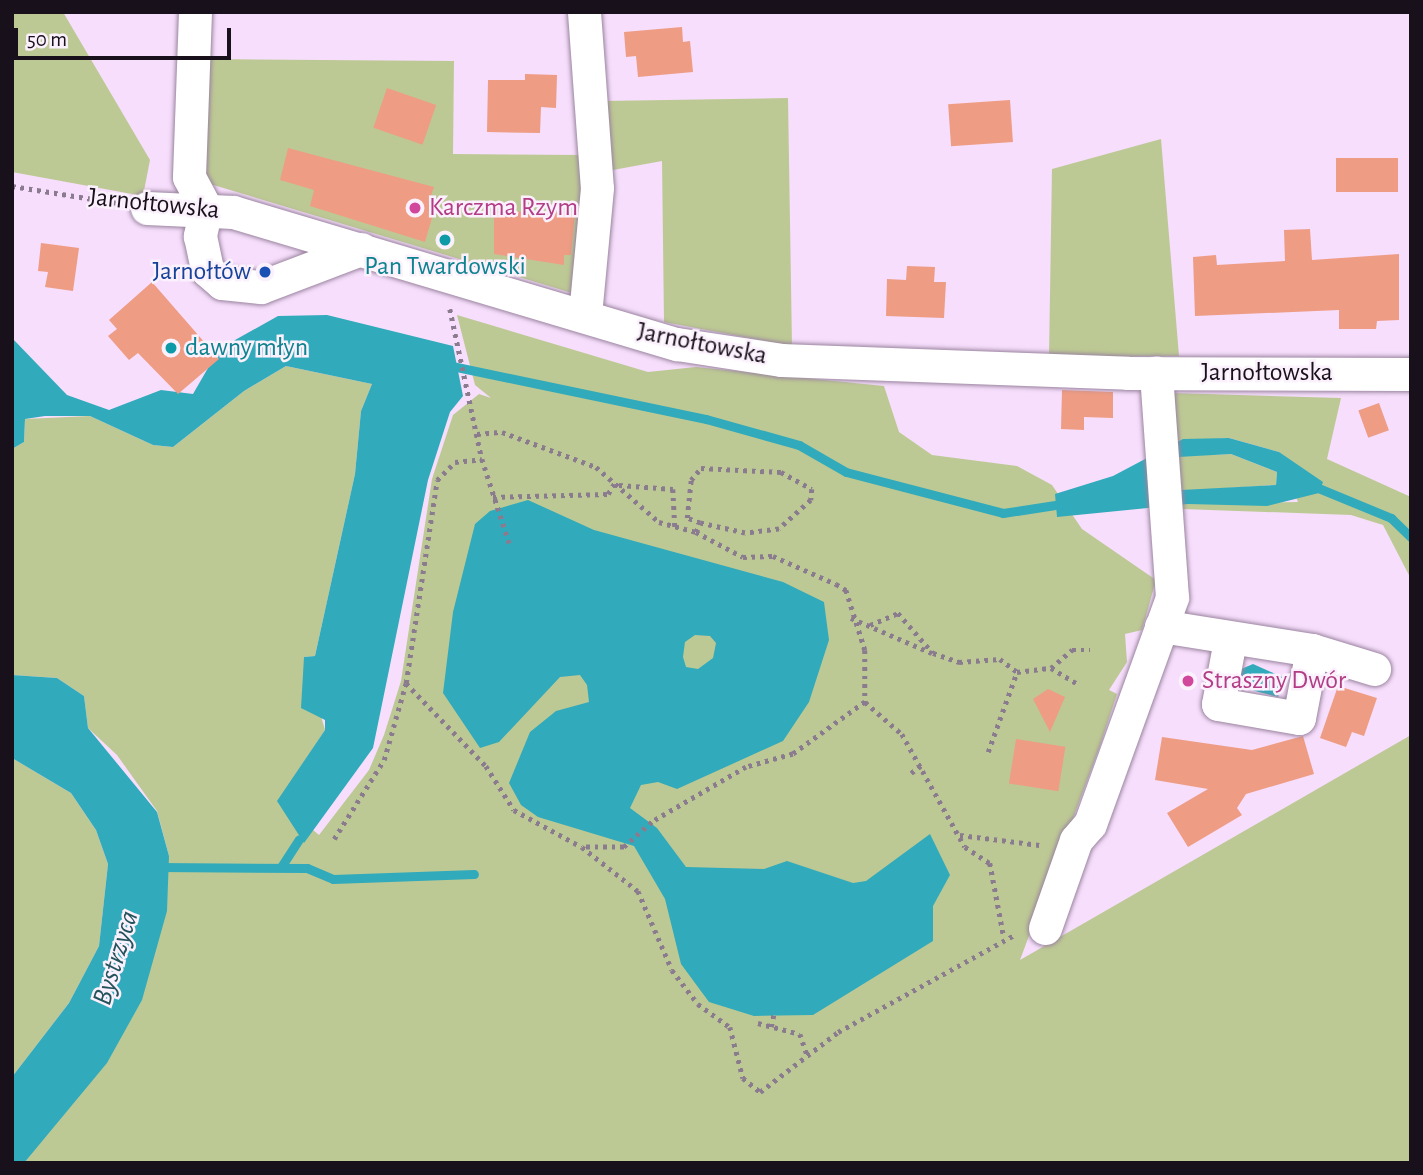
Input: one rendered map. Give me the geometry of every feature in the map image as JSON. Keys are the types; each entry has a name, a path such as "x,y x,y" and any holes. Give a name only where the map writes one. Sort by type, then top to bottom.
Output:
{"street":[{"path":"195,12 189,177 206,209 202,255 207,270 222,283 261,287 360,249"},
{"path":"584,12 597,188 585,316"},
{"name":"Jarnołtowska","path":"147,208 206,209 360,249 677,344 781,360 1156,373 1411,374"},
{"path":"1045,928 1076,841 1090,824 1172,597 1156,373"},
{"path":"1161,626 1312,650 1374,669"},
{"path":"1230,639 1218,704 1299,718 1312,650"}],"path":[{"name":"Jarnołtowska","path":"12,186 147,208"},
{"path":"456,340 482,458 510,545"},
{"path":"406,683 486,766 514,810 582,847 638,891 672,970 698,1004 730,1027 743,1078 760,1092 871,1012 1004,938 990,863 960,835 923,764 865,702 865,650 851,617 846,590 773,555 743,557 696,532 675,528 596,467 502,432 478,435"},
{"path":"334,838 381,770 406,683 437,480 455,462 482,458"},
{"path":"708,466 781,472 809,484 811,500 771,531 745,533 699,523 687,518 691,484 708,466"},
{"path":"493,497 608,494 617,484"},
{"path":"617,484 673,489 675,528"},
{"path":"696,532 699,523"},
{"path":"870,625 898,613 933,653"},
{"path":"851,617 959,662 1000,659 1017,672 1051,668 1072,650 1090,650"},
{"path":"1051,668 1079,685"},
{"path":"988,752 1017,672"},
{"path":"582,847 626,844 652,822 746,767 793,754 865,702"},
{"path":"911,773 923,764"},
{"path":"960,835 1040,845"},
{"path":"771,1027 774,1013"},
{"path":"758,1023 800,1034 808,1057"}],"green space":[{"path":"12,12 63,12 150,160 143,196 12,172"},
{"path":"206,59 454,61 453,154 583,155 582,296 200,181"},
{"path":"788,98 792,346 664,322 662,161 602,172 602,101"},
{"path":"1161,139 1179,356 1049,357 1052,169"},
{"path":"457,315 648,372 696,367 884,386 899,432 932,455 1017,466 1052,485 1082,529 1156,580 1142,630 1125,634 1127,662 1109,690 1117,694 1020,960 1411,735 1411,1163 24,1163 58,1115 169,856 157,811 117,755 88,728 84,696 57,678 12,675 12,449 24,442 25,419 90,416 153,445 173,447 244,391 286,366 372,384 361,411 355,474 315,656 304,657 325,730 278,801 319,835 369,770 384,735 401,681 432,479 453,415 479,394 491,398 475,385"},
{"path":"1172,393 1341,398 1327,459 1411,497 1411,579 1383,525 1351,515 1182,509 1182,504 1298,502 1279,452 1229,438 1177,442"},
{"path":"1231,454 1277,472 1276,485 1181,491 1178,456"},
{"path":"12,758 71,793 96,830 108,864 99,946 69,1003 12,1077"}],"water":[{"path":"327,315 453,346 463,396 450,412 428,480 373,748 304,843 277,801 325,730 325,720 301,708 304,657 315,656 355,474 361,411 372,384 286,366 244,391 173,447 153,445 90,416 45,416 25,419 24,442 12,449 12,338 67,395 109,410 161,390 193,394 219,349 278,316"},
{"path":"1229,438 1279,452 1323,482 1319,493 1267,506 1188,504 1057,517 1055,494 1113,476 1183,439","holes":["1231,454 1277,472 1276,485 1181,490 1178,457"]},
{"path":"528,500 594,530 783,582 824,602 829,640 809,702 783,741 677,789 658,782 641,785 630,808 657,828 686,867 764,869 787,861 853,883 866,881 930,834 950,875 933,906 933,941 813,1015 754,1016 709,1002 681,964 665,899 634,846 538,817 521,805 509,783 530,732 556,711 589,702 587,685 580,675 560,677 499,742 480,748 443,693 453,612 475,524 490,511","holes":["695,635 710,636 716,643 713,658 698,669 686,667 683,657 685,642"]},
{"path":"1253,664 1282,677 1278,697 1240,687 1239,670"},
{"name":"Bystrzyca","path":"12,675 57,678 84,696 88,728 157,812 169,856 167,911 142,1000 107,1063 24,1163 12,1163 12,1077 69,1003 99,946 108,864 96,830 71,793 12,758"}],"building":[{"path":"682,27 683,42 690,41 693,72 638,77 636,56 626,57 624,32"},
{"path":"525,74 557,75 556,108 541,107 540,133 487,132 488,80 525,80"},
{"path":"387,88 436,105 422,145 373,128"},
{"path":"1010,100 1013,142 951,146 948,104"},
{"path":"288,148 434,187 429,201 436,204 425,242 310,206 314,190 280,180"},
{"path":"1336,158 1398,158 1398,192 1336,192"},
{"path":"494,211 575,213 571,255 564,255 564,265 494,254"},
{"path":"1310,229 1312,260 1399,254 1399,320 1377,321 1376,329 1339,329 1339,310 1195,316 1193,257 1216,255 1217,265 1285,261 1284,230"},
{"path":"41,243 79,248 73,291 45,287 48,272 38,271"},
{"path":"907,266 935,267 934,282 946,282 944,318 886,316 887,279 906,280"},
{"name":"dawny młyn","path":"152,282 219,359 178,394 138,353 129,360 108,336 117,329 109,320"},
{"path":"1062,390 1113,392 1113,418 1084,417 1084,430 1061,429"},
{"path":"1379,403 1389,430 1368,438 1358,411"},
{"path":"1338,686 1377,698 1364,736 1352,732 1346,747 1320,738"},
{"path":"1048,689 1065,697 1050,732 1033,699"},
{"path":"1303,736 1314,774 1246,794 1237,808 1242,815 1188,847 1167,813 1208,789 1155,780 1162,737 1252,750"},
{"path":"1016,739 1065,747 1058,791 1009,783"}],"waterway":[{"path":"447,365 706,419 799,445 846,472 1003,513 1068,503"},
{"path":"1311,485 1391,518 1411,537"},
{"path":"281,867 299,839"},
{"path":"157,867 307,868 333,879 474,874"}],"place":[{"name":"Karczma Rzym","path":"415,208"},
{"name":"Pan Twardowski","path":"445,240"},
{"name":"Jarnołtów","path":"265,272"},
{"name":"dawny młyn","path":"171,348"},
{"name":"Straszny Dwór","path":"1188,681"}]}
